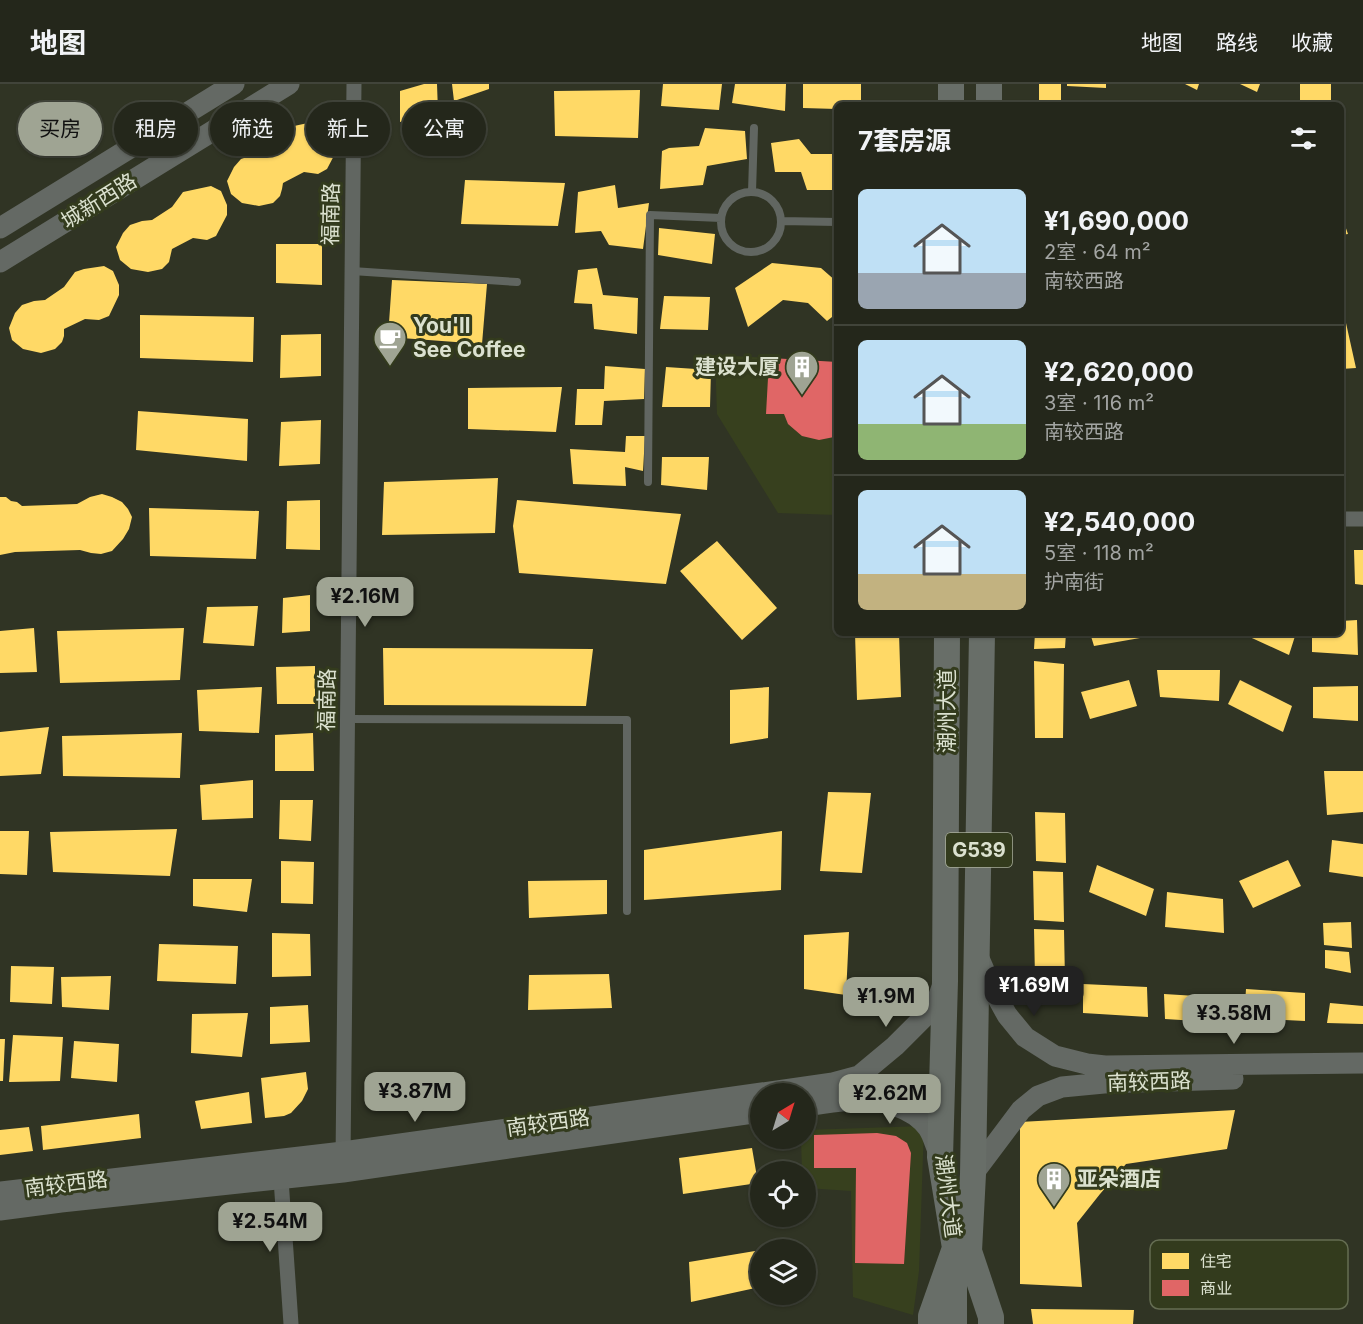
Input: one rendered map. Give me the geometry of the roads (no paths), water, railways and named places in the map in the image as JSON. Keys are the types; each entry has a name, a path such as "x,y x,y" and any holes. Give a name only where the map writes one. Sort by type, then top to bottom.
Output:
{"highway":[{"path":"951,84 951,102"},
{"path":"989,84 989,102"},
{"name":"潮州大道","path":"947,636 945,981 940,1157 962,1250"},
{"name":"潮州大道","path":"962,1322 931,1316 962,1250 973,1174 982,636"},
{"path":"962,1250 962,1322"}],"main road":[{"name":"城新西路","path":"0,228 234,84"},
{"name":"城新西路","path":"0,262 290,84"},
{"name":"南较西路","path":"977,954 1007,1015 1025,1037 1055,1056 1105,1066 1363,1063"},
{"name":"南较西路","path":"0,1210 281,1179 343,1162 833,1083 859,1076 877,1063 926,1015 938,998 945,981"},
{"name":"南较西路","path":"973,1174 1021,1110 1038,1096 1062,1087 1104,1083 1292,1077 1363,1078"},
{"path":"816,1105 856,1100 879,1102 901,1108 917,1117 928,1128 940,1157"},
{"name":"南较西路","path":"0,1192 343,1162 750,1113"}],"street":[{"name":"福南路","path":"343,1162 354,84"},
{"path":"1344,519 1363,519"},
{"path":"281,1179 291,1324"}],"lane":[{"path":"752,192 754,128"},
{"path":"752,192 766,196 774,203 781,221 780,231 768,247 749,253 731,245 724,238 721,218 729,201 737,195 752,192"},
{"path":"648,482 650,215 721,218"},
{"path":"781,221 834,222"},
{"path":"352,271 517,282"},
{"path":"347,719 627,720 627,911"}],"place":[{"name":"You'll See Coffee","path":"390,367"},
{"name":"建设大厦","path":"802,396"},
{"name":"亚朵酒店","path":"1054,1208"}]}
